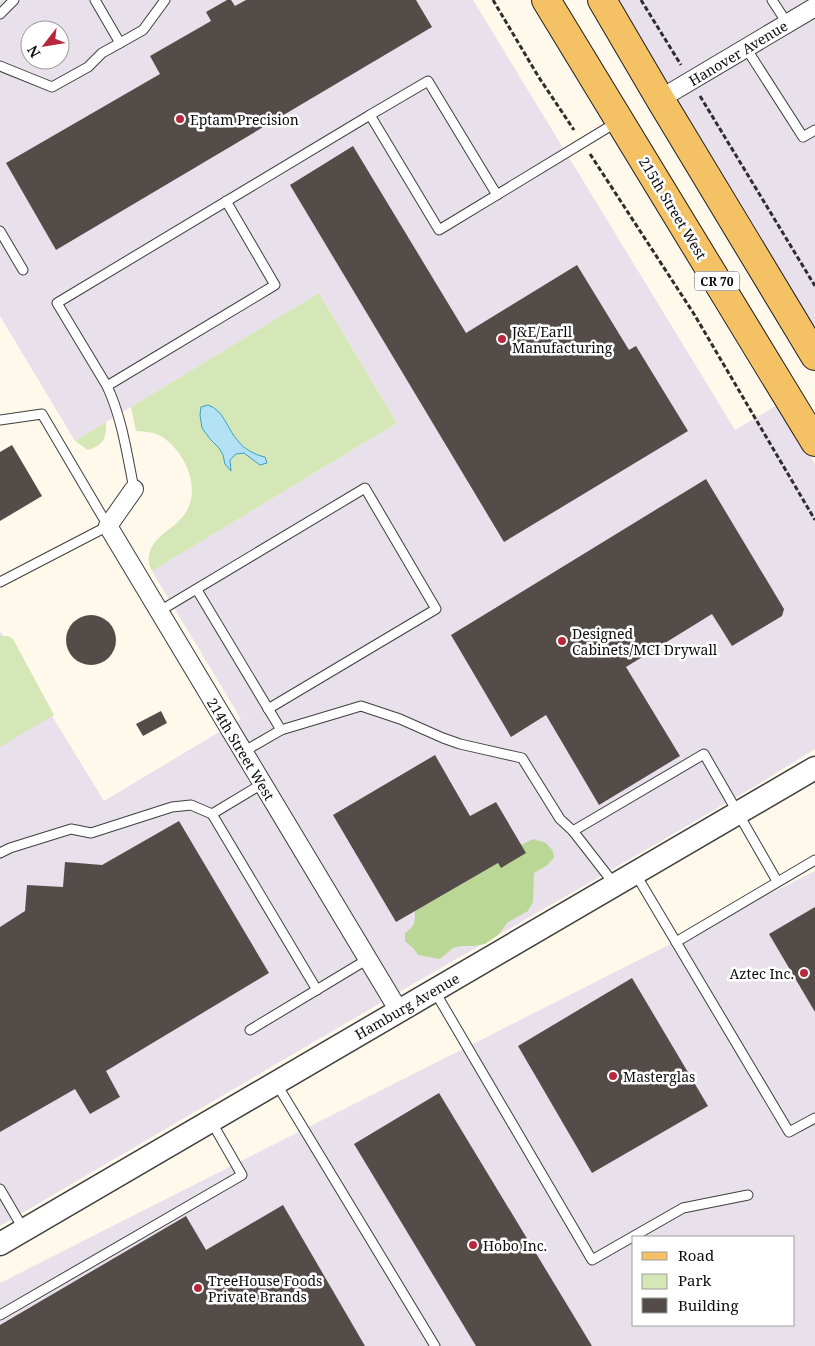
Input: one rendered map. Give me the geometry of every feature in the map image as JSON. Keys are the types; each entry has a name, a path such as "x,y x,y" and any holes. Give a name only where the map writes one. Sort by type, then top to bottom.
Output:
{"main road":[{"name":"215th Street West","path":"546,0 815,442"},
{"path":"602,0 815,356"}],"street":[{"name":"Hanover Avenue","path":"660,99 815,7"},
{"path":"108,526 134,489"},
{"name":"214th Street West","path":"108,526 399,1011"},
{"name":"Hamburg Avenue","path":"0,1244 815,768"}],"lane":[{"path":"0,14 14,0"},
{"path":"95,0 120,43"},
{"path":"0,66 52,87 88,67 102,53 143,30 165,0"},
{"path":"772,0 787,23"},
{"path":"746,48 803,137 815,130"},
{"path":"134,489 114,402 107,386 57,302 428,81 497,195"},
{"path":"370,115 438,230 620,120"},
{"path":"107,386 275,285 226,201"},
{"path":"0,231 23,270"},
{"path":"0,420 42,414 108,526 0,582"},
{"path":"158,612 365,488 436,609 268,709"},
{"path":"197,590 280,730"},
{"path":"243,752 280,730 361,706 400,719 460,744 522,758 560,819 573,831 615,885"},
{"path":"573,831 704,754 777,881"},
{"path":"212,814 262,784"},
{"path":"0,853 10,848 71,829 90,833 172,807 191,805 212,814 317,990"},
{"path":"676,942 815,860"},
{"path":"635,873 789,1132 815,1118"},
{"path":"250,1030 368,960"},
{"path":"434,990 592,1260 632,1237"},
{"path":"276,1083 435,1346"},
{"path":"0,1315 242,1175 211,1121"},
{"path":"0,1189 24,1230"},
{"path":"634,1236 683,1208 748,1195"}],"path":[{"path":"493,0 538,76 694,314 815,520"},
{"path":"642,0 815,286"}],"shaded area":[{"path":"0,0 473,0 735,430 781,403 815,464 815,749 757,785 0,1226 0,631 104,801 241,719 152,571 397,423 319,293 75,441 0,316"},
{"path":"609,0 815,0 815,339"},
{"path":"815,871 815,1346 0,1346 0,1283"}],"green space":[{"path":"319,293 397,423 152,571 149,561 151,548 156,540 179,521 186,512 192,491 191,480 182,458 168,441 156,434 136,431 131,407"},
{"path":"106,422 105,437 98,445 88,450 75,441"},
{"path":"0,636 8,636 13,639 54,715 0,747"},
{"path":"533,839 546,843 553,851 554,858 546,866 534,873 533,902 528,911 508,922 498,935 485,944 453,948 440,959 418,955 405,941 405,933 414,924 415,911 498,863 501,867 521,845"}],"water":[{"path":"208,405 222,415 243,447 265,457 267,463 260,465 244,453 236,454 230,460 231,471 225,464 219,448 202,428 201,407"}],"building":[{"name":"Eptam Precision","path":"227,0 231,0 235,6 246,0 416,0 432,27 56,250 6,163 160,74 150,56 211,21 206,12"},
{"name":"J&E/Earll Manufacturing","path":"353,146 466,333 577,265 629,350 636,346 688,431 504,542 290,185"},
{"path":"12,445 42,496 0,521 0,452"},
{"name":"Designed Cabinets/MCI Drywall","path":"706,479 784,609 782,616 732,646 712,614 626,667 680,756 599,805 546,715 511,737 451,635"},
{"path":"91,615 100,617 111,626 116,640 114,649 105,660 91,665 82,663 71,654 66,640 68,631 77,620"},
{"path":"161,711 167,723 143,736 136,724"},
{"path":"435,755 470,816 496,802 526,853 501,868 498,863 396,922 333,815"},
{"path":"179,821 269,973 106,1071 120,1097 90,1114 75,1089 0,1132 0,927 25,911 27,885 63,887 65,862 102,865"},
{"name":"Aztec Inc.","path":"815,907 815,1012 769,934"},
{"name":"Masterglas","path":"632,978 708,1106 592,1173 518,1046"},
{"name":"Hobo Inc.","path":"439,1093 592,1346 476,1346 354,1144"},
{"name":"TreeHouse Foods Private Brands","path":"283,1205 365,1346 0,1346 0,1325 186,1216 206,1250"}],"place":[{"name":"Eptam Precision","path":"180,119"},
{"name":"J&E/Earll Manufacturing","path":"502,339"},
{"name":"Designed Cabinets/MCI Drywall","path":"562,641"},
{"name":"Aztec Inc.","path":"804,973"},
{"name":"Masterglas","path":"613,1076"},
{"name":"Hobo Inc.","path":"473,1245"},
{"name":"TreeHouse Foods Private Brands","path":"198,1288"}]}
